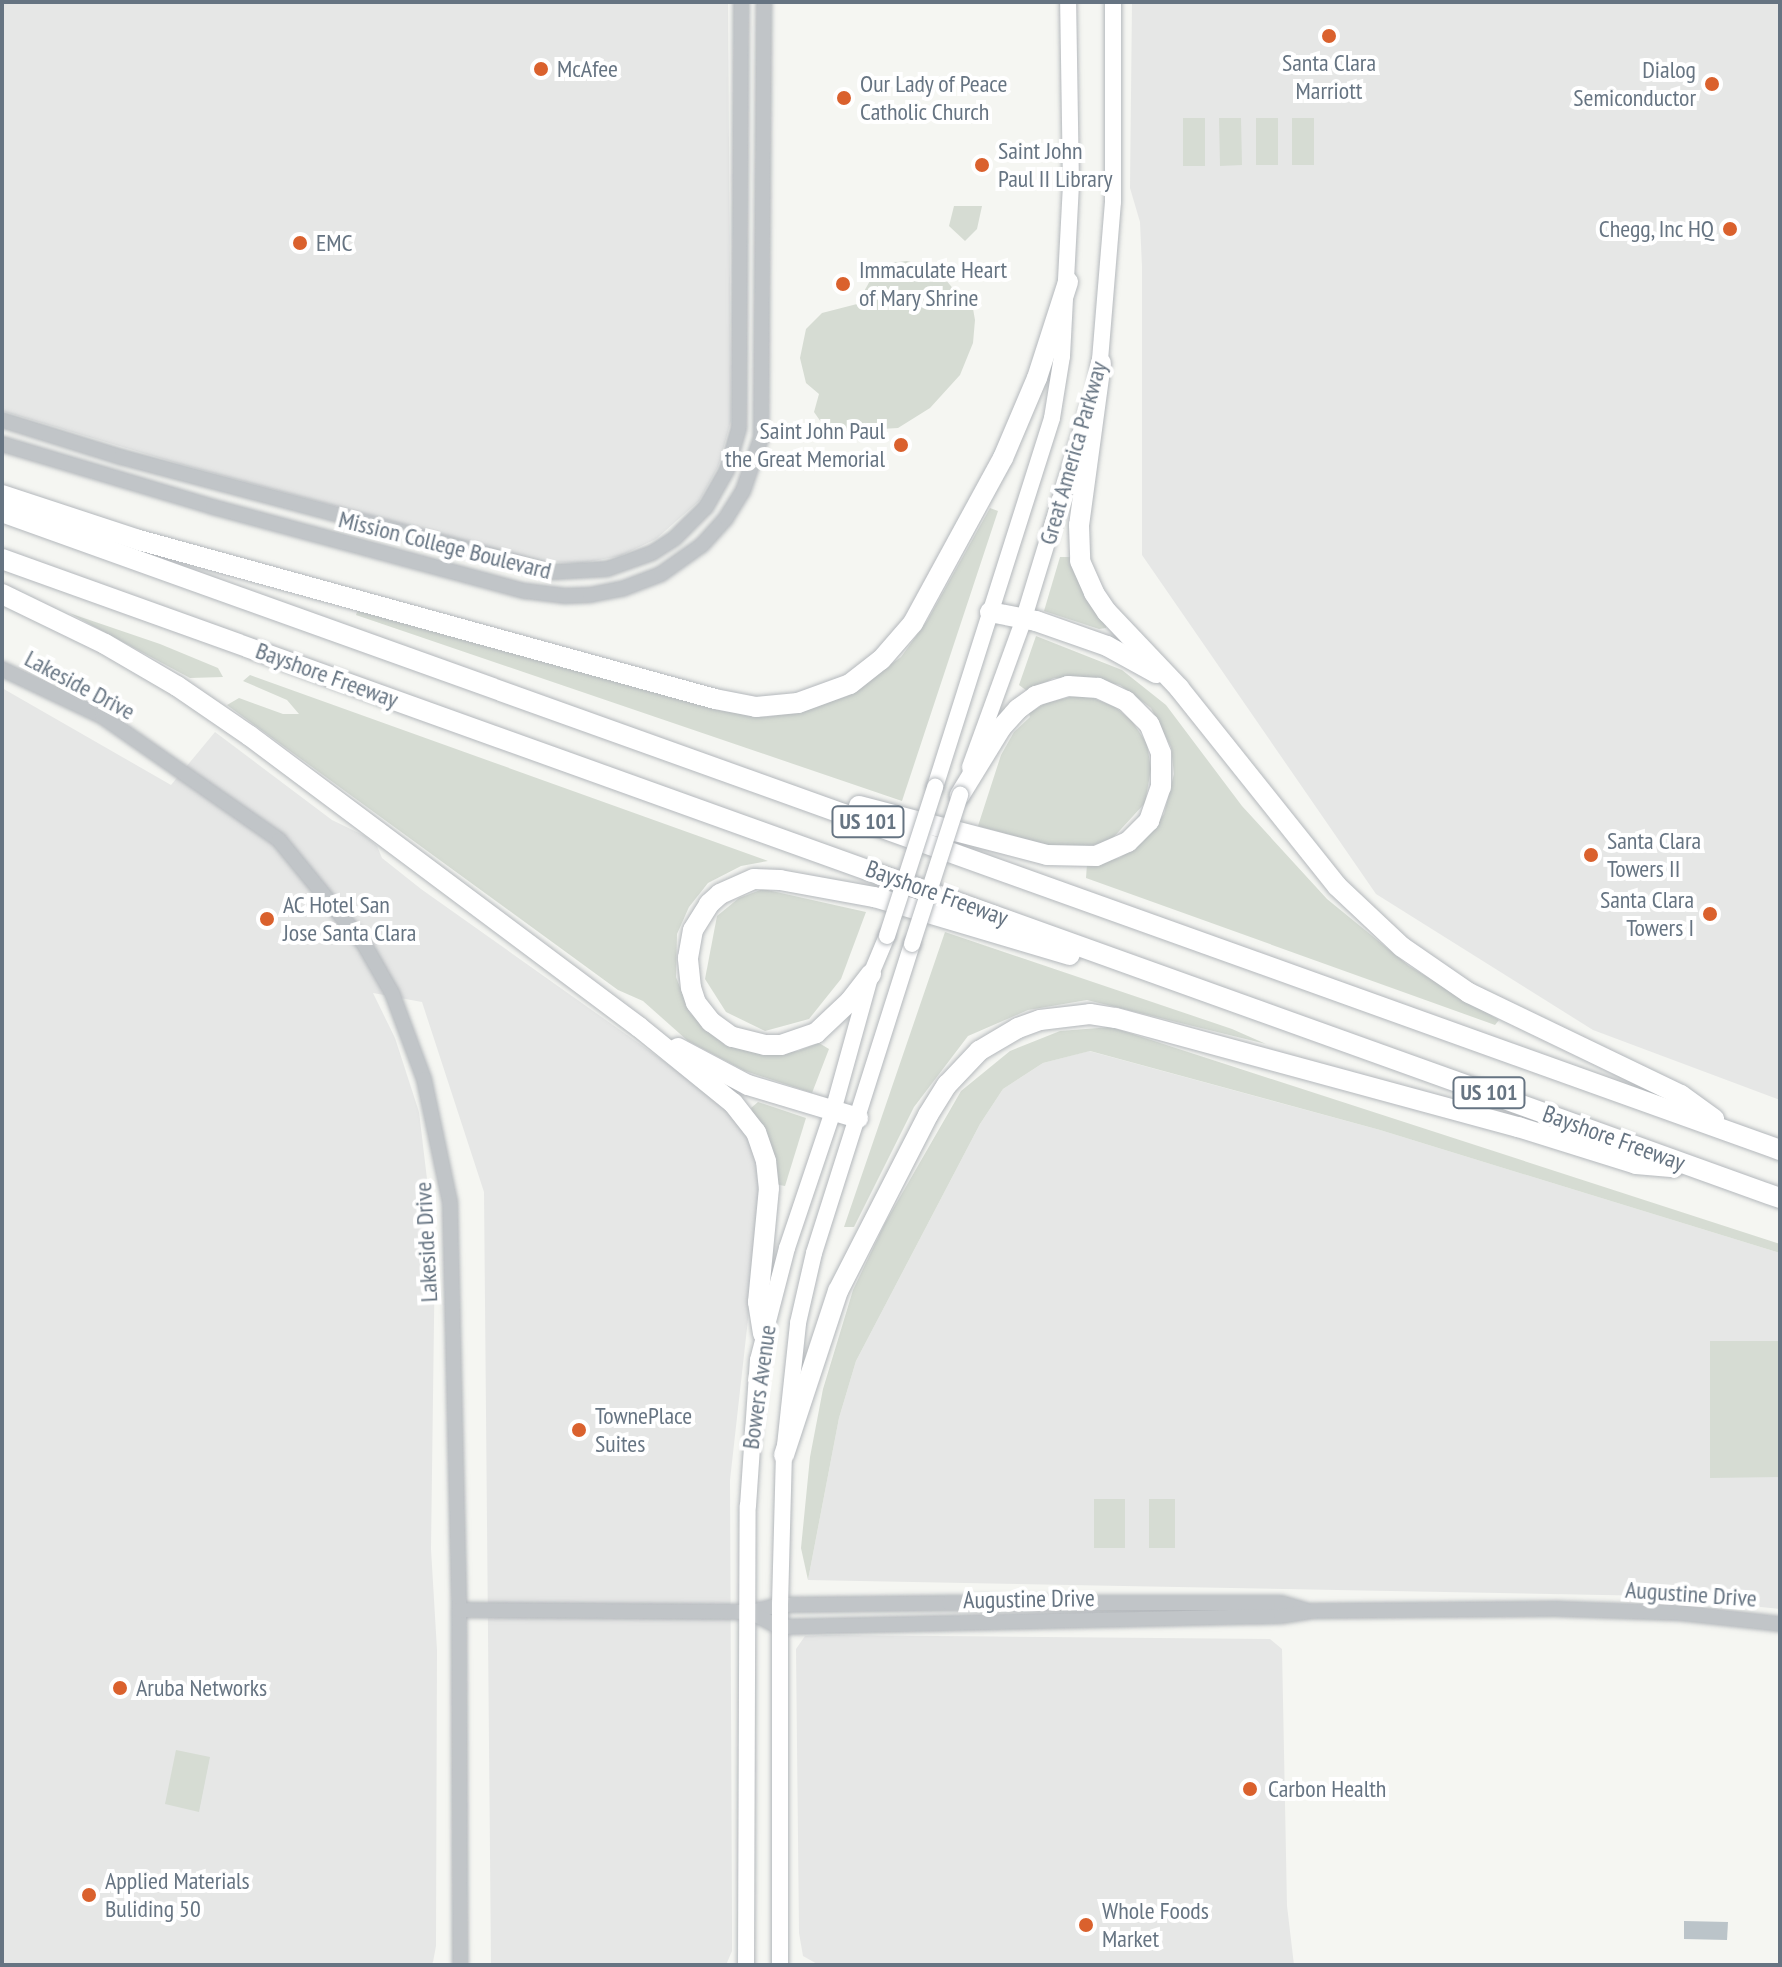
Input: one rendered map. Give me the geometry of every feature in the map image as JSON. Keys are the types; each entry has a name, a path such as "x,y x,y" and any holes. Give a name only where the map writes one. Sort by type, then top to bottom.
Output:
{"highway":[{"path":"2,495 139,540 715,699 756,707 798,703 850,684 881,660 913,623 1003,458 1037,378 1068,282"},
{"path":"1101,363 1079,525 1080,561 1094,593 1107,612 1179,688 1337,886 1402,947 1469,993 1681,1095 1734,1133"},
{"name":"Bayshore Freeway","path":"2,512 1780,1150"},
{"name":"Bayshore Freeway","path":"2,559 1780,1198"},
{"path":"2,594 105,644 177,686 250,736 639,1027 733,1103 756,1132 766,1161 769,1188 758,1302 763,1334"},
{"path":"990,612 1023,621 1036,621 1107,646 1179,688"},
{"path":"727,771 1020,849 1088,857 1128,842 1149,821 1161,787 1161,753 1149,724 1126,701 1098,688 1068,686 1036,696 1018,709 1001,728 960,795"},
{"path":"871,974 850,1001 816,1033 781,1045 765,1045 732,1037 711,1022 696,1003 688,958 699,916 720,894 754,879 780,880 874,897 1277,1017"},
{"path":"784,1455 838,1291 928,1115 947,1085 979,1051 1009,1033 1040,1020 1090,1014 1116,1018 1518,1127 1636,1164 1701,1169"},
{"path":"639,1027 748,1085 858,1118"}],"main road":[{"name":"Great America Parkway","path":"935,787 1052,418 1062,356 1068,282 1068,2"},
{"name":"Great America Parkway","path":"960,795 1023,621 1101,363 1113,202 1113,2"},
{"name":"Bowers Avenue","path":"746,1965 750,1451 763,1334 833,1111 871,974 887,936 935,787"},
{"name":"Bowers Avenue","path":"780,1965 780,1605 784,1455 798,1323 814,1253 960,795"}],"street":[{"name":"Mission College Boulevard","path":"2,420 121,457 552,572 607,569 652,553 693,522 712,497 733,455 739,428 741,2"},
{"name":"Mission College Boulevard","path":"2,444 199,503 543,594 615,591 661,574 702,545 726,518 743,491 761,438 764,2"},
{"name":"Lakeside Drive","path":"2,669 103,717 279,840 364,944 392,993 424,1079 450,1202 459,1610 460,1965"},
{"name":"Augustine Drive","path":"459,1610 750,1612 780,1605 1281,1603 1311,1611"},
{"name":"Augustine Drive","path":"750,1612 780,1627 1281,1616 1311,1611 1570,1609 1680,1613 1780,1624"}],"shaded area":[{"name":"EMC","path":"2,2 728,2 731,421 718,467 699,501 656,539 620,556 582,563 543,562 180,464 2,411"},
{"path":"1132,2 1780,2 1780,1100 1593,1030 1376,894 1142,555 1142,267 1140,222 1130,188"},
{"path":"1183,118 1205,118 1205,166 1183,166"},
{"path":"1219,118 1241,118 1242,165 1220,166"},
{"path":"1256,118 1278,118 1278,165 1256,165"},
{"path":"1292,118 1314,118 1314,165 1292,165"},
{"path":"954,206 982,206 977,229 965,241 949,226"},
{"path":"907,261 936,268 955,291 963,293 972,303 975,320 973,343 960,375 930,408 898,428 847,431 821,422 814,412 819,394 806,383 800,358 806,329 822,313 857,304 876,270 889,263"},
{"path":"990,508 998,511 902,801 356,615 358,609 723,711 766,717 804,711 847,696 901,657 927,621"},
{"path":"1060,557 1071,557 1106,620 1106,628 1099,629 1044,611"},
{"path":"69,613 160,644 218,668 223,677 190,678"},
{"path":"1036,636 1122,670 1166,705 1242,806 1327,899 1409,966 1499,1020 1495,1025 1086,878 1087,864 1119,858 1143,842 1164,814 1174,774 1171,747 1151,708 1120,685 1085,678 1054,678 1027,691 1019,685"},
{"path":"250,675 768,861 741,866 708,883 689,907 677,934 676,977 690,1013 725,1045 767,1055 798,1051 819,1043 829,1049 812,1093 745,1071 688,1041 643,1001 618,990 227,705 239,698 283,714 299,714 287,700 243,681"},
{"path":"2,688 171,785 215,732 332,820 365,836 377,846 382,858 421,889 723,1103 743,1126 760,1172 757,1239 730,1480 732,1951 726,1965 491,1965 484,1192 422,1002 373,993 395,1038 419,1112 435,1246 431,1549 437,1650 436,1946 433,1962 431,1965 2,1963"},
{"path":"1074,696 1093,698 1115,707 1132,721 1147,744 1151,769 1145,803 1110,841 1085,847 1050,846 978,826 1001,755 1014,732 1030,717 1029,713 1046,703"},
{"path":"763,889 866,912 841,979 809,1019 765,1031 726,1012 705,979 717,916 739,898"},
{"path":"945,932 1232,1029 1266,1044 1087,1000 1028,1010 968,1036 914,1107 854,1227 844,1227"},
{"path":"1111,1027 1780,1244 1780,1253 1380,1130 1090,1051 1043,1063 1003,1089 980,1124 856,1361 839,1418 808,1580 801,1548 810,1457 823,1389 853,1290 885,1223 961,1091 1010,1051 1060,1031"},
{"path":"1089,1051 1380,1130 1780,1253 1780,1609 1655,1596 808,1580 839,1418 856,1361 980,1124 1003,1089 1043,1063"},
{"path":"758,1102 806,1118 785,1186 774,1184 751,1108"},
{"path":"1710,1341 1780,1341 1780,1477 1710,1478"},
{"path":"1094,1499 1125,1499 1125,1548 1094,1548"},
{"path":"1149,1499 1175,1499 1175,1548 1149,1548"},
{"path":"805,1636 1270,1639 1282,1649 1287,1906 1294,1965 819,1965 803,1956 799,1933 796,1649"},
{"path":"176,1750 210,1757 199,1812 165,1804"},
{"path":"1684,1921 1728,1922 1727,1940 1684,1939"}],"place":[{"name":"Santa Clara Marriott","path":"1329,36"},
{"name":"McAfee","path":"541,69"},
{"name":"Dialog Semiconductor","path":"1712,84"},
{"name":"Our Lady of Peace Catholic Church","path":"844,98"},
{"name":"Saint John Paul II Library","path":"982,165"},
{"name":"Chegg, Inc HQ","path":"1730,229"},
{"name":"EMC","path":"300,243"},
{"name":"Immaculate Heart of Mary Shrine","path":"843,284"},
{"name":"Saint John Paul the Great Memorial","path":"901,445"},
{"name":"Santa Clara Towers II","path":"1591,855"},
{"name":"Santa Clara Towers I","path":"1710,914"},
{"name":"AC Hotel San Jose Santa Clara","path":"267,919"},
{"name":"TownePlace Suites","path":"579,1430"},
{"name":"Aruba Networks","path":"120,1688"},
{"name":"Carbon Health","path":"1250,1789"},
{"name":"Applied Materials Buliding 50","path":"89,1895"},
{"name":"Whole Foods Market","path":"1086,1925"}]}
